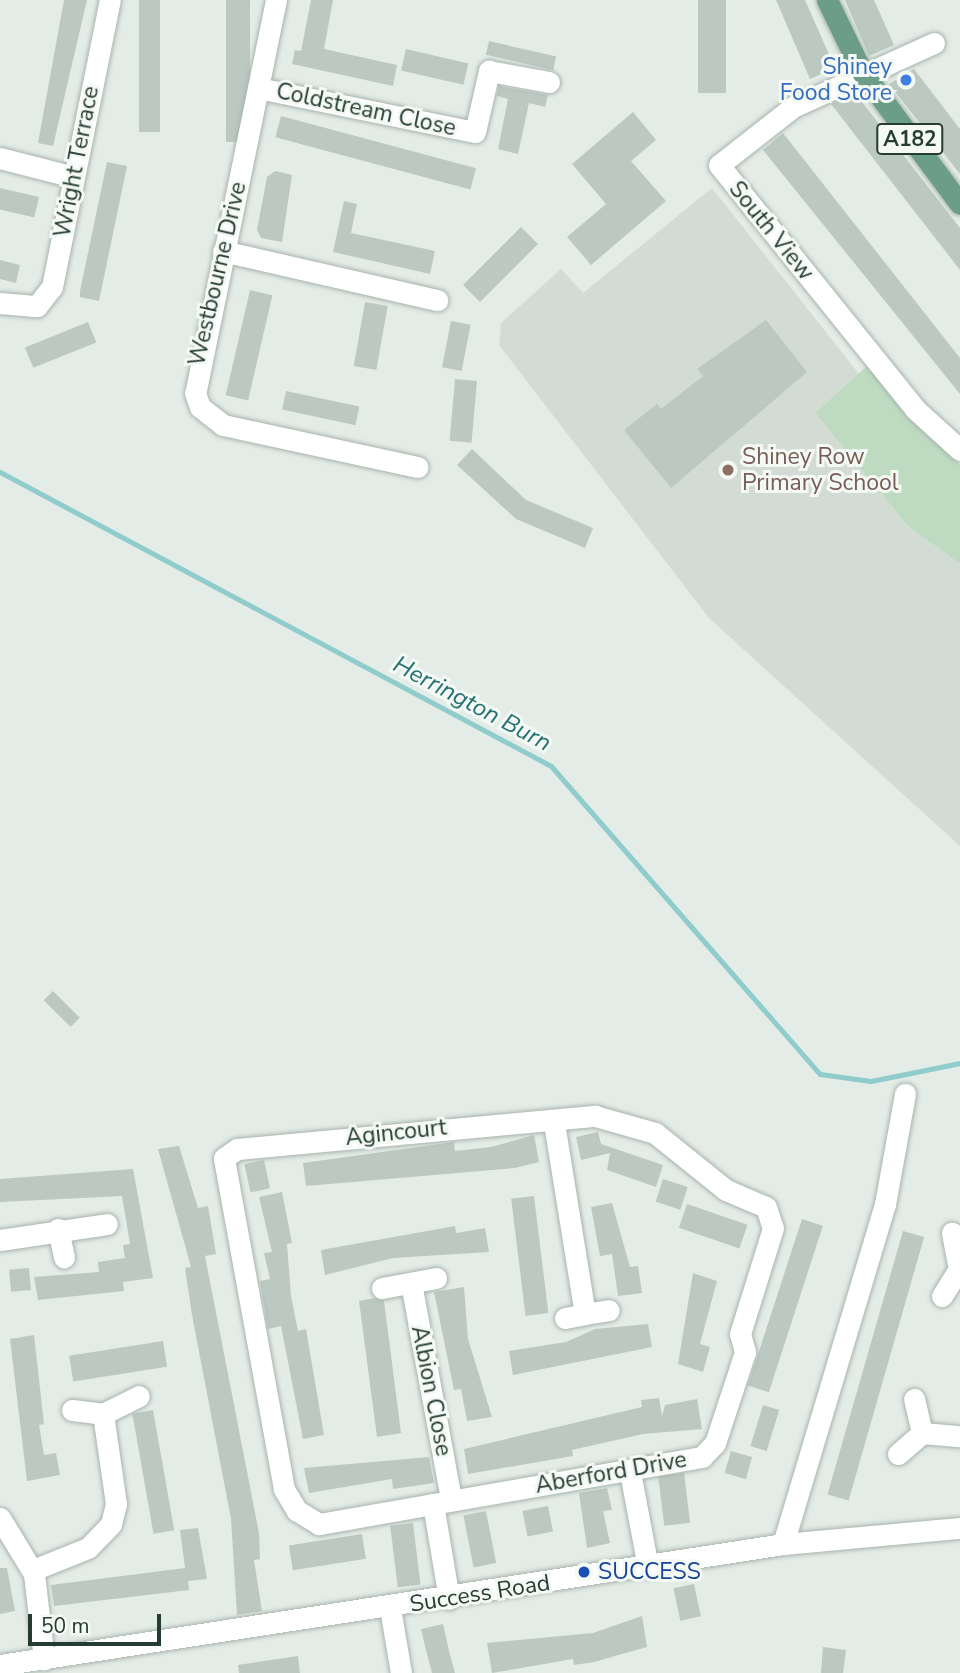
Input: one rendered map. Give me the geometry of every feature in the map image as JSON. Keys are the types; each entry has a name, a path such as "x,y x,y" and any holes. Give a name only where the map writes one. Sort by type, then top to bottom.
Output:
{"main road":[{"name":"A182","path":"827,0 862,72 960,204"}],"street":[{"name":"Wright Terrace","path":"0,303 24,309 37,306 52,287 110,0"},
{"name":"Westbourne Drive","path":"276,0 195,377 200,407 240,430 418,467"},
{"name":"South View","path":"934,43 862,72 793,107 719,165 881,369 955,438"},
{"name":"Coldstream Close","path":"258,88 475,132 489,71 549,82"},
{"path":"0,158 74,177"},
{"path":"223,251 437,300"},
{"path":"783,1544 886,1204 905,1094"},
{"name":"Agincourt","path":"237,1149 554,1123 595,1116 655,1133 726,1190 766,1207 771,1216"},
{"path":"554,1123 575,1316 609,1310"},
{"name":"Aberford Drive","path":"237,1149 224,1158 222,1169 284,1489 297,1511 319,1524 630,1472 702,1457 715,1443 745,1352 740,1334 771,1216"},
{"path":"0,1240 58,1229 107,1224"},
{"path":"58,1229 64,1257"},
{"path":"942,1296 960,1269 952,1233"},
{"path":"382,1288 436,1278"},
{"name":"Albion Close","path":"411,1283 442,1502"},
{"path":"72,1410 103,1414 139,1396"},
{"path":"914,1399 922,1433"},
{"path":"33,1570 88,1548 111,1524 116,1504 103,1414"},
{"path":"898,1454 922,1433 960,1436"},
{"path":"630,1472 648,1567"},
{"path":"442,1502 449,1599"},
{"name":"Success Road","path":"0,1665 449,1599 783,1544 960,1528"},
{"path":"3,1531 33,1570 44,1659"},
{"path":"390,1608 401,1673"}],"shaded area":[{"name":"Shiney Row Primary School","path":"712,188 859,374 815,413 908,526 960,564 960,846 709,618 499,345 501,323 561,269 583,293"}],"green space":[{"path":"868,365 960,465 960,564 908,526 815,413"}],"building":[{"path":"64,0 87,0 53,146 38,143"},
{"path":"139,0 160,0 160,132 139,132"},
{"path":"226,0 250,0 250,142 226,142"},
{"path":"311,0 333,0 324,49 397,65 393,86 292,64 295,50 301,51"},
{"path":"698,0 726,0 726,93 698,93"},
{"path":"776,0 805,0 835,68 810,79"},
{"path":"845,0 874,0 894,45 869,56"},
{"path":"489,41 556,57 553,70 486,55"},
{"path":"406,49 468,63 463,85 401,70"},
{"path":"914,69 960,129 960,174 889,84"},
{"path":"499,86 548,95 545,107 529,103 518,154 498,149 508,99 497,96"},
{"path":"855,93 960,228 960,270 831,104"},
{"path":"633,112 656,140 631,161 666,201 591,265 567,237 606,204 572,164"},
{"path":"281,116 476,168 470,190 275,137"},
{"path":"783,133 960,358 960,394 763,150"},
{"path":"107,162 127,166 99,301 80,297 80,291"},
{"path":"275,171 292,175 282,242 261,238 257,230 267,177"},
{"path":"0,188 39,197 34,217 0,210"},
{"path":"344,201 357,204 351,233 435,251 430,274 333,252"},
{"path":"521,227 538,244 480,302 463,285"},
{"path":"0,260 20,265 16,283 0,279"},
{"path":"250,290 272,295 248,400 226,395"},
{"path":"365,302 388,306 376,370 354,366"},
{"path":"766,320 807,372 671,488 624,430 657,404 661,409 703,376 697,369"},
{"path":"451,321 471,325 462,371 442,367"},
{"path":"88,322 96,342 33,368 25,347"},
{"path":"455,379 477,381 472,443 450,441"},
{"path":"286,391 359,407 355,425 282,410"},
{"path":"472,449 526,500 593,528 585,548 516,519 457,465"},
{"path":"53,991 80,1018 71,1027 44,1000"},
{"path":"598,1132 601,1144 663,1165 656,1187 607,1170 610,1153 581,1160 576,1137"},
{"path":"534,1135 539,1162 515,1168 306,1186 303,1163 454,1142 455,1151 491,1147"},
{"path":"179,1146 198,1208 208,1206 216,1254 205,1256 259,1533 260,1559 254,1560 262,1611 237,1615 231,1519 192,1315 185,1268 191,1267 158,1149"},
{"path":"264,1160 270,1188 250,1193 244,1164"},
{"path":"133,1169 153,1278 123,1282 124,1291 38,1300 34,1277 99,1272 98,1262 125,1258 123,1245 130,1244 122,1196 0,1202 0,1179"},
{"path":"663,1179 688,1187 680,1210 656,1202"},
{"path":"282,1192 292,1243 287,1244 291,1296 298,1331 306,1329 324,1435 303,1439 281,1326 268,1329 260,1281 270,1279 264,1253 272,1252 259,1197"},
{"path":"534,1196 548,1313 526,1316 511,1199"},
{"path":"612,1203 630,1267 638,1266 642,1293 618,1296 612,1254 600,1256 591,1207"},
{"path":"687,1204 748,1225 739,1248 679,1228"},
{"path":"802,1219 823,1226 769,1392 748,1385"},
{"path":"455,1226 456,1233 485,1228 489,1252 393,1258 325,1275 321,1250"},
{"path":"903,1231 924,1237 849,1500 827,1494"},
{"path":"29,1268 31,1290 11,1292 9,1270"},
{"path":"693,1273 717,1281 700,1344 710,1347 703,1372 678,1364"},
{"path":"464,1287 468,1339 492,1417 467,1421 461,1389 454,1390 434,1292"},
{"path":"375,1298 384,1301 401,1433 377,1437 359,1301"},
{"path":"648,1324 652,1347 513,1375 509,1351 566,1342 595,1329"},
{"path":"34,1335 44,1424 39,1425 44,1455 56,1453 60,1475 27,1481 10,1339"},
{"path":"163,1341 167,1367 73,1382 69,1356"},
{"path":"659,1398 662,1416 665,1405 697,1399 702,1429 643,1434 572,1450 573,1456 468,1474 464,1449 642,1407 641,1400"},
{"path":"763,1405 779,1410 767,1451 750,1446"},
{"path":"153,1410 174,1530 154,1534 132,1414"},
{"path":"731,1451 752,1457 746,1479 725,1473"},
{"path":"429,1457 434,1483 393,1489 392,1479 309,1493 304,1468"},
{"path":"684,1473 690,1523 664,1526 658,1476"},
{"path":"607,1488 612,1510 603,1511 610,1543 587,1548 579,1493"},
{"path":"548,1506 553,1532 527,1536 522,1511"},
{"path":"486,1511 496,1563 474,1567 463,1515"},
{"path":"413,1523 421,1585 398,1587 390,1526"},
{"path":"198,1528 207,1579 188,1581 189,1590 54,1606 51,1585 185,1568 180,1530"},
{"path":"362,1534 366,1559 293,1570 289,1546"},
{"path":"0,1568 7,1568 15,1611 0,1614"},
{"path":"694,1584 701,1616 680,1621 673,1588"},
{"path":"642,1616 647,1647 594,1662 574,1665 573,1659 492,1673 487,1643 593,1633"},
{"path":"443,1624 455,1673 432,1673 426,1650 421,1629"},
{"path":"823,1647 846,1650 843,1673 821,1673"},
{"path":"298,1656 300,1673 239,1673 238,1665"}],"waterway":[{"name":"Herrington Burn","path":"0,472 551,766 820,1074 871,1081 960,1063"}],"place":[{"name":"Shiney Food Store","path":"906,80"},
{"name":"Shiney Row Primary School","path":"728,470"},
{"name":"SUCCESS","path":"584,1572"}]}
